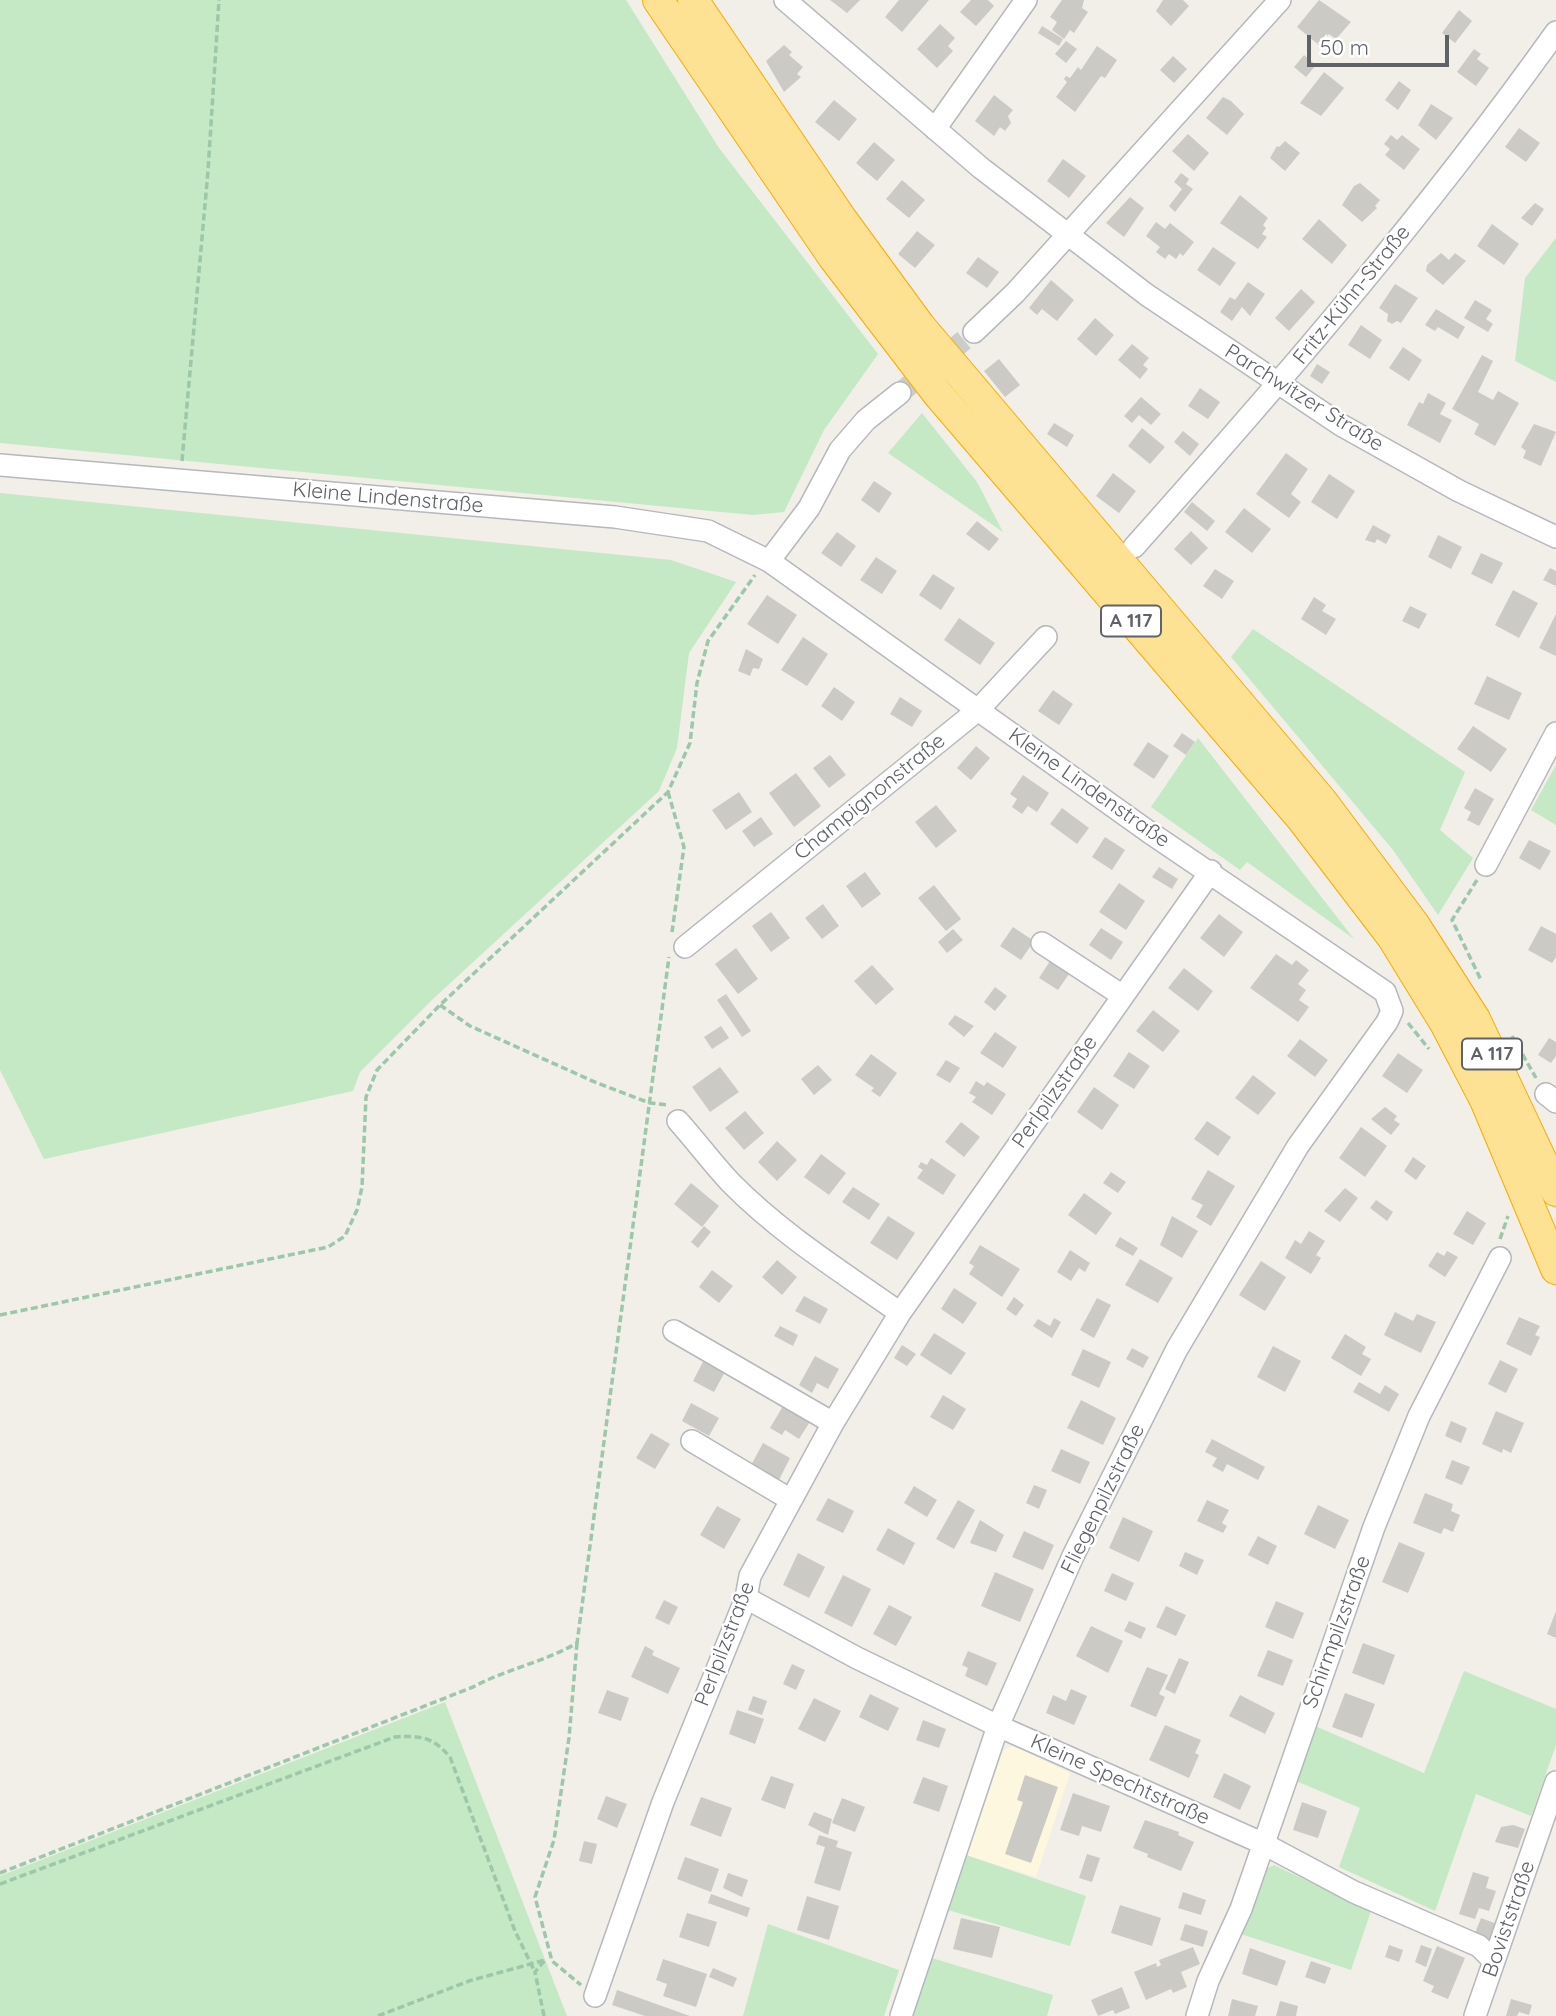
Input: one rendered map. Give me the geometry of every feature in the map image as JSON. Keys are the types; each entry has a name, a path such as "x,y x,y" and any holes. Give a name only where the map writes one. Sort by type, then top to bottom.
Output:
{"highway":[{"name":"A 117","path":"658,0 833,257 937,393 1301,818 1392,937 1446,1025 1485,1100 1556,1269"},
{"name":"A 117","path":"693,0 841,218 920,326 1322,801 1414,924 1475,1019 1556,1191"}],"street":[{"name":"Parchwitzer Straße","path":"785,0 935,129 1066,235 1278,386 1341,425 1459,491 1556,537"},
{"path":"935,129 1026,0"},
{"path":"974,332 1015,293 1280,0"},
{"name":"Fritz-Kühn-Straße","path":"1134,547 1278,386 1455,169 1556,32"},
{"path":"769,561 809,508 840,450 866,420 900,393"},
{"name":"Kleine Lindenstraße","path":"0,466 615,517 708,531 769,561 1149,832 1374,982 1385,992 1390,1017"},
{"name":"Champignonstraße","path":"675,947 978,710 1046,637"},
{"path":"1486,865 1556,733"},
{"name":"Perlpilzstraße","path":"595,1997 663,1802 746,1598 750,1576 833,1423 901,1313 1211,871"},
{"path":"1042,943 1123,996"},
{"name":"Fliegenpilzstraße","path":"901,2016 998,1726 1073,1556 1177,1349 1298,1146 1390,1017"},
{"path":"678,1121 731,1183 758,1208 808,1249 901,1313"},
{"name":"Schirmpilzstraße","path":"1197,2016 1208,1981 1241,1909 1262,1843 1394,1477 1419,1416 1500,1258"},
{"path":"674,1331 833,1423"},
{"path":"692,1441 791,1500"},
{"name":"Kleine Spechtstraße","path":"746,1598 857,1658 998,1726 1262,1843 1354,1892 1479,1946 1494,1961"},
{"name":"Boviststraße","path":"1475,2016 1556,1782"}],"path":[{"path":"180,480 208,171 219,0"},
{"path":"0,1315 328,1247 345,1236 352,1225 362,1186 366,1097 370,1081 388,1055 668,792 690,743 697,683 708,641 725,614 769,561"},
{"path":"595,1997 551,1958 535,1897 554,1840 569,1738 577,1643 650,1103 675,947 684,847 668,792"},
{"path":"1482,982 1452,919 1486,865"},
{"path":"440,1005 470,1027 650,1103"},
{"path":"1390,1017 1406,1021 1431,1052"},
{"path":"1507,1028 1551,1098"},
{"path":"1500,1258 1498,1243 1509,1213"},
{"path":"0,1873 452,1695 499,1673 553,1657 577,1643"},
{"path":"0,1884 395,1737 419,1735 437,1742 450,1757 515,1931 533,1962 544,2016"},
{"path":"378,2016 470,1981 551,1958"},
{"path":"535,1972 545,1960"}],"shaded area":[{"path":"1013,1746 1070,1773 1036,1877 966,1855 1003,1751"}],"green space":[{"path":"0,0 626,0 719,148 878,354 824,430 784,512 753,515 0,443"},
{"path":"1556,238 1556,382 1515,361 1525,278"},
{"path":"922,413 977,482 1003,532 888,453"},
{"path":"0,493 671,560 736,582 689,653 677,748 659,791 434,998 360,1072 353,1091 44,1159 0,1070"},
{"path":"1253,629 1465,772 1440,830 1473,858 1438,915 1393,850 1231,657"},
{"path":"1198,738 1354,939 1247,862 1240,870 1151,807"},
{"path":"1556,765 1556,825 1531,810"},
{"path":"1464,1671 1556,1709 1556,1745 1531,1816 1476,1794 1435,1911 1339,1867 1360,1808 1296,1781 1315,1726 1424,1773"},
{"path":"445,1702 567,2016 0,2016 0,1876"},
{"path":"966,1855 1086,1896 1070,1946 948,1910"},
{"path":"1274,1865 1371,1911 1351,1970 1241,1934 1263,1871"},
{"path":"768,1924 899,1970 884,2016 743,2016"},
{"path":"932,1958 1053,1995 1047,2016 913,2016"}],"building":[{"path":"830,0 860,0 847,13"},
{"path":"899,0 929,0 902,32 885,17"},
{"path":"971,0 988,0 994,6 976,26 960,12"},
{"path":"1062,0 1084,0 1082,8 1088,12 1074,33 1070,30 1064,39 1052,30 1057,22 1050,17"},
{"path":"1163,0 1183,0 1189,6 1171,26 1156,11"},
{"path":"1319,0 1351,22 1336,39 1329,34 1320,46 1297,27"},
{"path":"1459,10 1472,21 1455,43 1442,33"},
{"path":"940,24 955,38 948,46 953,51 937,68 917,49"},
{"path":"1042,26 1063,39 1059,46 1038,33"},
{"path":"1066,41 1077,49 1066,63 1055,54"},
{"path":"784,45 792,52 789,55 803,67 797,74 801,77 784,92 766,61"},
{"path":"1097,46 1117,60 1105,78 1101,76 1075,112 1056,97 1067,82 1064,79 1066,76 1070,78 1078,67 1081,70"},
{"path":"1474,49 1481,54 1477,59 1489,68 1476,86 1457,72"},
{"path":"1304,55 1316,65 1306,77 1294,67"},
{"path":"1173,56 1187,69 1174,83 1160,70"},
{"path":"1324,72 1344,88 1321,116 1300,103"},
{"path":"1399,81 1411,90 1398,110 1385,100"},
{"path":"994,95 1013,110 1008,116 1011,123 1005,131 1000,127 994,136 975,121"},
{"path":"1223,97 1244,114 1227,135 1206,118"},
{"path":"834,100 857,119 839,141 815,122"},
{"path":"1431,104 1453,118 1436,140 1418,125"},
{"path":"1519,128 1540,143 1526,162 1505,147"},
{"path":"1188,134 1209,153 1194,171 1172,151"},
{"path":"1391,135 1397,140 1402,135 1420,149 1404,170 1385,155 1390,149 1384,144"},
{"path":"1285,141 1300,153 1285,171 1270,158 1277,146"},
{"path":"874,142 895,160 877,181 856,163"},
{"path":"1063,159 1086,176 1069,198 1047,181"},
{"path":"1181,173 1189,179 1186,184 1193,189 1175,212 1169,206 1182,189 1174,182"},
{"path":"902,180 925,200 909,218 886,199"},
{"path":"1360,183 1380,200 1375,206 1377,208 1362,222 1342,205 1354,186"},
{"path":"1240,195 1268,218 1263,225 1266,228 1262,234 1267,237 1258,249 1220,223"},
{"path":"1130,197 1144,208 1124,237 1106,223"},
{"path":"1535,203 1544,209 1532,226 1521,218"},
{"path":"1319,219 1347,245 1332,264 1302,239"},
{"path":"1156,222 1165,229 1170,223 1194,242 1183,256 1180,253 1176,259 1169,254 1165,259 1156,252 1160,247 1146,236"},
{"path":"1492,224 1519,244 1504,265 1477,246"},
{"path":"917,231 935,245 915,268 898,254"},
{"path":"1213,247 1236,263 1220,286 1197,270"},
{"path":"1441,253 1449,260 1455,253 1466,261 1443,285 1426,271 1427,265"},
{"path":"978,257 999,272 987,288 966,273"},
{"path":"1051,280 1074,300 1057,321 1042,309 1037,315 1029,308"},
{"path":"1248,282 1265,294 1250,316 1242,307 1232,321 1220,312 1230,297 1235,300"},
{"path":"1395,284 1418,298 1401,323 1397,321 1392,324 1387,321 1388,314 1379,308"},
{"path":"1301,289 1315,302 1289,331 1275,318"},
{"path":"1475,300 1492,310 1486,319 1493,324 1488,332 1464,318"},
{"path":"1436,309 1465,327 1458,339 1438,327 1435,331 1425,325"},
{"path":"1095,318 1114,335 1096,356 1077,339"},
{"path":"1361,325 1382,340 1370,359 1348,345"},
{"path":"1132,344 1149,358 1143,365 1148,369 1140,379 1118,360"},
{"path":"1403,347 1422,360 1409,381 1389,368"},
{"path":"1482,355 1493,361 1478,392 1493,400 1498,391 1519,403 1495,446 1474,434 1479,424 1452,409"},
{"path":"999,359 1020,385 1005,397 984,371"},
{"path":"1317,364 1330,372 1322,384 1310,376"},
{"path":"1200,388 1220,402 1208,419 1188,406"},
{"path":"1428,393 1446,403 1440,414 1452,420 1440,443 1407,425 1419,402 1423,404"},
{"path":"1141,397 1161,414 1151,425 1139,415 1132,423 1124,416"},
{"path":"1054,423 1074,435 1067,447 1047,434"},
{"path":"1534,424 1556,432 1541,466 1523,458 1526,451 1521,447"},
{"path":"1142,428 1165,447 1150,464 1128,446"},
{"path":"1183,431 1199,444 1190,456 1174,442"},
{"path":"1286,453 1308,469 1291,494 1301,502 1289,518 1256,494"},
{"path":"1113,473 1136,491 1119,513 1096,496"},
{"path":"1329,474 1355,491 1337,519 1311,502"},
{"path":"874,481 892,493 879,513 861,500"},
{"path":"1192,502 1215,521 1207,531 1184,512"},
{"path":"1244,508 1271,529 1252,553 1225,532"},
{"path":"977,521 999,539 989,551 966,534"},
{"path":"1373,525 1391,535 1386,544 1377,539 1375,543 1365,540"},
{"path":"1191,531 1208,548 1191,565 1174,549"},
{"path":"837,532 856,546 841,567 821,553"},
{"path":"1438,535 1462,547 1451,569 1428,557"},
{"path":"1481,553 1503,563 1492,584 1471,574"},
{"path":"876,557 897,571 882,594 860,580"},
{"path":"1550,568 1556,571 1556,586 1543,580"},
{"path":"1215,569 1234,581 1222,599 1203,586"},
{"path":"933,574 955,588 941,610 919,595"},
{"path":"1513,590 1538,603 1519,638 1495,625"},
{"path":"767,595 797,615 778,644 747,624"},
{"path":"1314,597 1326,605 1322,611 1336,619 1326,635 1301,619"},
{"path":"1410,606 1427,614 1419,629 1402,621"},
{"path":"1556,614 1556,656 1539,648"},
{"path":"959,618 995,643 980,665 944,640"},
{"path":"803,637 828,654 807,686 781,670"},
{"path":"746,649 763,659 759,669 753,668 750,676 738,671"},
{"path":"1487,676 1522,693 1509,720 1474,704"},
{"path":"834,687 855,702 842,721 821,706"},
{"path":"1053,690 1073,704 1059,725 1038,711"},
{"path":"900,697 922,711 912,727 890,714"},
{"path":"1473,726 1507,749 1491,772 1457,749"},
{"path":"1182,733 1195,742 1186,755 1173,746"},
{"path":"1148,742 1169,756 1154,779 1133,765"},
{"path":"976,746 990,758 971,780 957,768"},
{"path":"830,755 846,775 829,788 813,768"},
{"path":"796,773 821,806 794,827 769,793"},
{"path":"1023,775 1049,793 1037,812 1028,806 1022,814 1012,807 1017,799 1010,794"},
{"path":"1475,788 1494,799 1479,826 1467,820 1471,812 1464,808"},
{"path":"739,792 752,812 726,830 712,810"},
{"path":"936,805 957,831 936,848 915,822"},
{"path":"1062,808 1089,828 1077,844 1050,824"},
{"path":"761,817 773,834 754,847 742,831"},
{"path":"1105,837 1125,850 1112,870 1092,857"},
{"path":"1529,840 1551,851 1540,870 1519,858"},
{"path":"1159,867 1178,879 1172,889 1152,877"},
{"path":"865,872 881,894 862,908 846,886"},
{"path":"1119,883 1145,901 1126,930 1099,912"},
{"path":"934,885 961,919 946,931 918,898"},
{"path":"823,904 839,926 822,939 805,918"},
{"path":"771,912 790,938 771,952 752,926"},
{"path":"1219,914 1243,932 1224,957 1200,938"},
{"path":"1541,926 1556,934 1556,957 1552,963 1528,950"},
{"path":"1013,927 1034,941 1021,960 1000,946"},
{"path":"1101,928 1123,942 1111,960 1089,945"},
{"path":"953,929 963,940 947,953 938,942"},
{"path":"736,948 758,979 738,994 715,964"},
{"path":"1276,954 1292,965 1296,960 1309,970 1298,984 1306,990 1299,1000 1309,1007 1298,1022 1250,988"},
{"path":"1052,958 1071,971 1058,990 1039,978"},
{"path":"872,965 894,989 876,1005 854,981"},
{"path":"1184,968 1213,991 1198,1011 1168,988"},
{"path":"995,987 1007,996 995,1011 984,1002"},
{"path":"726,994 751,1031 742,1037 717,1000"},
{"path":"1153,1010 1180,1031 1163,1052 1136,1031"},
{"path":"955,1015 974,1026 964,1037 948,1024"},
{"path":"721,1026 729,1038 712,1049 704,1037"},
{"path":"995,1032 1017,1047 1003,1068 980,1053"},
{"path":"1549,1038 1556,1042 1556,1056 1551,1063 1538,1055"},
{"path":"1300,1039 1328,1060 1315,1077 1287,1056"},
{"path":"1129,1052 1150,1066 1134,1089 1113,1076"},
{"path":"1398,1053 1423,1070 1407,1093 1382,1076"},
{"path":"871,1054 897,1073 880,1097 871,1091 874,1088 855,1075"},
{"path":"946,1060 960,1068 950,1083 936,1075"},
{"path":"818,1065 832,1080 814,1095 801,1079"},
{"path":"720,1067 739,1092 710,1112 692,1087"},
{"path":"1253,1075 1276,1093 1258,1115 1235,1098"},
{"path":"976,1081 984,1086 987,1082 1006,1094 992,1115 972,1102 976,1097 969,1093"},
{"path":"1094,1087 1119,1105 1102,1130 1077,1112"},
{"path":"1385,1107 1397,1116 1394,1120 1400,1124 1391,1135 1371,1119"},
{"path":"745,1111 764,1133 744,1150 725,1128"},
{"path":"1207,1121 1231,1137 1218,1156 1194,1139"},
{"path":"961,1122 980,1137 964,1157 945,1142"},
{"path":"1361,1127 1387,1146 1365,1177 1339,1158"},
{"path":"777,1141 797,1160 777,1181 758,1162"},
{"path":"821,1154 846,1173 829,1195 804,1177"},
{"path":"1413,1157 1426,1166 1416,1180 1404,1171"},
{"path":"931,1158 956,1175 943,1195 917,1178 923,1170 918,1167 921,1162 927,1165"},
{"path":"1208,1170 1235,1186 1211,1226 1196,1217 1203,1205 1191,1199"},
{"path":"1111,1172 1126,1182 1118,1193 1103,1183"},
{"path":"691,1183 719,1206 702,1227 674,1204"},
{"path":"853,1187 880,1204 869,1220 842,1202"},
{"path":"1345,1188 1358,1198 1340,1222 1324,1211"},
{"path":"1084,1193 1112,1213 1096,1235 1068,1215"},
{"path":"1376,1200 1393,1212 1387,1221 1370,1208"},
{"path":"1467,1211 1486,1223 1473,1245 1453,1234"},
{"path":"888,1216 915,1233 897,1260 870,1243"},
{"path":"1172,1216 1198,1231 1182,1258 1160,1245"},
{"path":"704,1226 711,1232 698,1248 691,1242"},
{"path":"1309,1231 1325,1241 1316,1255 1321,1258 1311,1274 1285,1258 1295,1240 1301,1244"},
{"path":"1120,1237 1138,1248 1133,1256 1115,1246"},
{"path":"980,1245 1020,1269 1002,1297 969,1274 974,1266 969,1263"},
{"path":"1070,1250 1090,1263 1085,1272 1079,1268 1071,1281 1057,1272"},
{"path":"1447,1251 1458,1257 1445,1277 1428,1266 1437,1252 1444,1256"},
{"path":"1140,1259 1173,1278 1158,1303 1125,1285"},
{"path":"777,1260 797,1277 782,1295 762,1277"},
{"path":"1261,1261 1286,1277 1265,1311 1239,1295"},
{"path":"712,1270 733,1286 719,1303 699,1287"},
{"path":"954,1288 977,1303 963,1324 941,1309"},
{"path":"804,1296 828,1309 820,1324 795,1311"},
{"path":"1014,1297 1024,1305 1016,1316 1006,1309"},
{"path":"1097,1298 1111,1305 1094,1338 1080,1330"},
{"path":"1395,1312 1413,1321 1417,1314 1436,1322 1421,1353 1384,1335"},
{"path":"1519,1317 1540,1326 1535,1335 1540,1337 1531,1356 1506,1344"},
{"path":"1054,1318 1061,1322 1052,1338 1033,1326 1038,1319 1050,1326"},
{"path":"780,1326 798,1335 793,1346 774,1336"},
{"path":"934,1333 966,1353 951,1375 920,1355"},
{"path":"1345,1334 1366,1347 1362,1354 1371,1359 1361,1376 1331,1358"},
{"path":"902,1345 916,1354 907,1366 894,1358"},
{"path":"1273,1346 1301,1361 1285,1392 1257,1377"},
{"path":"1132,1348 1149,1357 1143,1368 1126,1359"},
{"path":"1083,1349 1111,1362 1099,1388 1071,1375"},
{"path":"706,1356 727,1368 714,1392 693,1381"},
{"path":"815,1356 839,1369 828,1389 817,1383 812,1393 799,1385"},
{"path":"1500,1360 1518,1369 1506,1393 1488,1384"},
{"path":"1359,1382 1380,1394 1385,1385 1399,1394 1389,1412 1353,1392"},
{"path":"943,1395 966,1409 953,1430 930,1417"},
{"path":"1081,1400 1116,1418 1103,1445 1067,1428"},
{"path":"786,1401 813,1417 799,1439 785,1430 782,1435 770,1428"},
{"path":"691,1403 719,1418 709,1436 682,1421"},
{"path":"1496,1411 1524,1423 1511,1453 1503,1449 1502,1453 1482,1444"},
{"path":"1451,1421 1467,1428 1461,1443 1445,1436"},
{"path":"651,1433 670,1444 655,1469 636,1458"},
{"path":"1212,1439 1265,1467 1258,1480 1227,1464 1223,1472 1212,1466 1217,1458 1205,1452"},
{"path":"763,1443 790,1458 778,1482 750,1467"},
{"path":"1061,1449 1090,1462 1080,1484 1051,1471"},
{"path":"1452,1460 1470,1467 1462,1485 1445,1478"},
{"path":"1034,1485 1047,1490 1039,1509 1026,1503"},
{"path":"914,1486 937,1500 927,1517 904,1503"},
{"path":"1425,1493 1453,1504 1451,1511 1460,1515 1453,1532 1444,1528 1441,1534 1413,1523"},
{"path":"828,1498 854,1511 843,1533 816,1520"},
{"path":"958,1500 975,1510 954,1549 936,1539"},
{"path":"1207,1500 1229,1510 1222,1523 1227,1526 1223,1533 1197,1521"},
{"path":"1318,1505 1349,1520 1335,1549 1304,1534"},
{"path":"717,1506 741,1519 724,1549 700,1535"},
{"path":"1123,1517 1153,1531 1139,1562 1109,1548"},
{"path":"980,1520 1004,1535 996,1552 970,1543"},
{"path":"888,1528 915,1543 904,1565 876,1550"},
{"path":"1024,1531 1054,1545 1043,1570 1012,1557"},
{"path":"1258,1536 1277,1546 1268,1565 1248,1555"},
{"path":"1399,1542 1425,1553 1408,1593 1382,1582"},
{"path":"1185,1552 1204,1560 1197,1575 1179,1566"},
{"path":"798,1553 825,1567 809,1598 783,1585"},
{"path":"995,1572 1034,1589 1020,1622 981,1606"},
{"path":"1112,1573 1134,1583 1126,1601 1104,1591"},
{"path":"843,1575 871,1589 852,1627 824,1613"},
{"path":"664,1600 678,1607 669,1625 655,1618"},
{"path":"1276,1601 1304,1613 1293,1639 1265,1627"},
{"path":"889,1605 912,1617 896,1646 873,1634"},
{"path":"1166,1606 1186,1615 1176,1636 1156,1627"},
{"path":"1556,1611 1556,1638 1547,1634"},
{"path":"1129,1621 1146,1628 1141,1639 1124,1631"},
{"path":"1091,1626 1123,1641 1108,1673 1076,1656"},
{"path":"1363,1643 1395,1655 1384,1685 1352,1673"},
{"path":"645,1646 654,1651 652,1655 680,1668 668,1694 631,1677"},
{"path":"1268,1650 1293,1660 1283,1686 1257,1676"},
{"path":"968,1651 997,1663 987,1686 965,1676 968,1668 962,1665"},
{"path":"1179,1658 1189,1662 1175,1694 1165,1689"},
{"path":"792,1664 805,1670 796,1690 783,1684"},
{"path":"1147,1667 1168,1675 1159,1694 1165,1697 1156,1717 1130,1706"},
{"path":"1071,1689 1087,1696 1074,1725 1046,1713 1053,1695 1066,1701"},
{"path":"607,1690 629,1698 621,1721 598,1713"},
{"path":"1345,1693 1375,1704 1362,1738 1332,1727"},
{"path":"870,1694 899,1708 888,1731 859,1717"},
{"path":"1240,1695 1275,1713 1265,1734 1229,1716"},
{"path":"753,1696 767,1701 762,1715 748,1710"},
{"path":"814,1698 841,1711 825,1742 798,1729"},
{"path":"737,1710 764,1719 755,1744 729,1734"},
{"path":"923,1720 946,1729 939,1748 916,1740"},
{"path":"1165,1725 1201,1740 1195,1753 1199,1755 1189,1778 1149,1760"},
{"path":"1224,1773 1251,1786 1240,1810 1213,1797"},
{"path":"1025,1775 1058,1787 1031,1863 1005,1854 1023,1802 1017,1800"},
{"path":"771,1776 794,1784 785,1809 761,1800"},
{"path":"923,1777 948,1786 939,1812 913,1803"},
{"path":"1073,1793 1110,1806 1101,1832 1082,1826 1079,1836 1060,1830"},
{"path":"606,1796 627,1804 617,1828 597,1819"},
{"path":"701,1797 732,1808 721,1837 690,1825"},
{"path":"842,1798 865,1807 855,1832 832,1823"},
{"path":"1302,1802 1327,1811 1318,1838 1293,1830"},
{"path":"814,1812 832,1819 828,1835 808,1825"},
{"path":"1145,1820 1179,1832 1178,1835 1194,1842 1181,1871 1133,1848"},
{"path":"1513,1825 1525,1829 1518,1848 1495,1842 1501,1827"},
{"path":"819,1835 838,1841 836,1847 852,1852 840,1891 814,1883 825,1847 816,1844"},
{"path":"584,1841 597,1844 592,1864 579,1861"},
{"path":"1087,1854 1100,1858 1092,1882 1079,1878"},
{"path":"685,1857 719,1869 711,1892 677,1879"},
{"path":"1473,1872 1489,1877 1486,1888 1496,1891 1489,1911 1479,1908 1475,1919 1459,1914"},
{"path":"728,1873 748,1880 742,1897 723,1888"},
{"path":"1183,1892 1206,1900 1201,1915 1178,1908"},
{"path":"711,1894 750,1908 747,1917 708,1903"},
{"path":"807,1896 839,1906 829,1940 797,1930"},
{"path":"1120,1905 1161,1918 1152,1946 1111,1933"},
{"path":"687,1913 717,1922 709,1947 679,1937"},
{"path":"961,1918 1000,1927 992,1958 953,1949"},
{"path":"1481,1918 1497,1924 1490,1940 1475,1933"},
{"path":"1185,1924 1208,1931 1203,1947 1180,1940"},
{"path":"1389,1945 1403,1950 1399,1962 1385,1957"},
{"path":"1421,1945 1432,1949 1426,1967 1415,1962"},
{"path":"1437,1946 1465,1958 1448,1999 1431,1992 1434,1986 1423,1981"},
{"path":"1193,1947 1200,1964 1181,1972 1187,1987 1173,1993 1171,1989 1146,2000 1134,1972 1156,1963 1157,1967 1161,1965 1159,1960"},
{"path":"1250,1948 1286,1961 1277,1986 1242,1974"},
{"path":"663,1959 707,1974 696,2007 663,1996 667,1984 656,1980"},
{"path":"1311,1961 1331,1968 1325,1984 1305,1977"},
{"path":"713,1968 737,1978 733,1987 709,1977"},
{"path":"1122,1987 1130,2008 1115,2014 1113,2010 1098,2016 1091,2000"},
{"path":"617,1990 690,2016 645,2016 612,2005"},
{"path":"1232,1999 1258,2006 1255,2016 1228,2016"},
{"path":"1511,1999 1532,2005 1529,2015 1519,2012 1517,2016 1506,2016"},
{"path":"1280,2001 1298,2006 1296,2016 1276,2016"}],"tunnel":[{"path":"900,393 974,332"}]}
